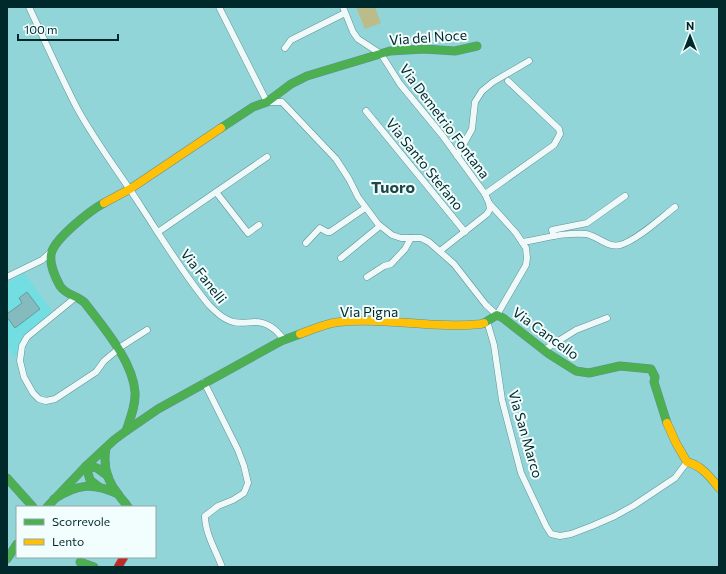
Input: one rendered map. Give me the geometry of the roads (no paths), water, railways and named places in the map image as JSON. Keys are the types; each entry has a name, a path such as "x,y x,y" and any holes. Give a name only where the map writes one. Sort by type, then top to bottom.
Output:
{"main road":[{"name":"Via del Noce","path":"52,252 59,241 94,208 130,189 253,107 267,102 291,84 307,76 390,51 424,49 455,51 477,46"},
{"path":"52,252 50,262 61,286 72,296 85,303 118,350 131,375 135,390 131,417 126,431"},
{"name":"Via Pigna","path":"54,499 86,466 126,431 158,409 204,382 284,340 337,322 361,321 462,326 481,324 497,315"},
{"name":"Via Cancello","path":"497,315 544,350 576,371 589,373 620,366 652,369 664,419 674,442 686,462"},
{"path":"106,448 103,457 108,476 118,494 127,506"},
{"path":"686,462 691,462 704,471 719,488"},
{"path":"99,487 90,480 86,466 97,468 108,476"},
{"path":"7,478 32,506"},
{"path":"7,483 16,488"},
{"path":"48,506 54,499 69,489 83,486 106,488 118,494"},
{"path":"7,558 16,545"},
{"path":"80,562 94,567"}],"street":[{"name":"Via Fanelli","path":"29,7 78,109 182,269 217,313 225,319 233,322 264,323 271,326 284,340"},
{"path":"219,7 267,102 282,102 336,159 365,208 380,226 392,235 401,238 421,238 440,251 454,264 486,305 497,315 526,265 526,248 522,242 566,234 587,234 611,245 619,245 630,241 675,207"},
{"path":"285,48 291,40 344,10 353,32 358,39 381,54"},
{"name":"Via Demetrio Fontana","path":"381,54 400,84 442,134 458,156 485,194 489,203 516,233 522,242"},
{"path":"458,156 472,129 475,102 482,91 493,82 529,61"},
{"path":"485,194 554,145 560,134 559,129 508,81"},
{"name":"Via Santo Stefano","path":"366,111 465,232"},
{"path":"158,232 267,157"},
{"path":"216,192 248,233 259,225"},
{"path":"554,236 552,230 586,223 625,196"},
{"path":"440,251 487,214 490,209 489,203"},
{"path":"306,243 320,228 330,232 365,208"},
{"path":"341,258 380,226"},
{"path":"367,277 384,266 391,264 405,249 411,238"},
{"path":"7,277 42,260 52,252"},
{"path":"76,297 27,337 22,346 20,361 21,368 33,393 39,399 46,401 55,400 96,372 104,361 147,330"},
{"path":"544,350 576,330 607,318"},
{"name":"Via San Marco","path":"487,321 494,345 502,400 522,473 551,534 560,536 571,534 615,516 634,506 675,478 686,462"},
{"path":"204,382 238,450 248,483 244,493 233,500 218,506 205,516 207,530 222,567"}],"district":[{"name":"Tuoro","path":"393,186"}]}
